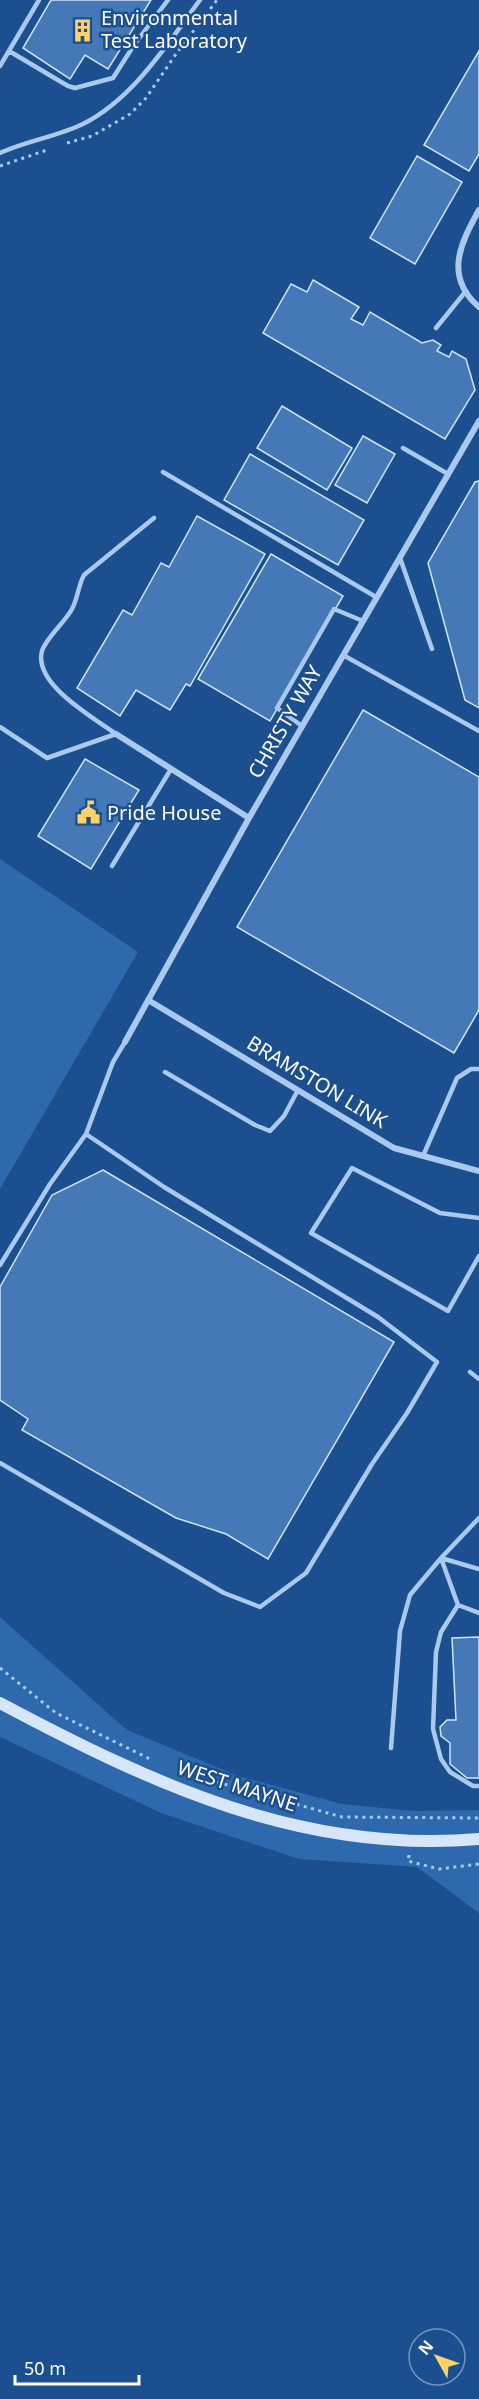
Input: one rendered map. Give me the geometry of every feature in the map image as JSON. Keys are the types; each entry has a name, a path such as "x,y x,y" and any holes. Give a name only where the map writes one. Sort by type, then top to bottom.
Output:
{"main road":[{"name":"WEST MAYNE","path":"0,1703 99,1754 158,1781 278,1823 364,1838 448,1842 479,1839"}],"street":[{"path":"479,210 465,234 459,253 459,272 466,291 479,307"},
{"name":"CHRISTY WAY","path":"125,1042 249,818 479,421"},
{"path":"116,734 249,818"},
{"name":"BRAMSTON LINK","path":"148,1000 394,1148 479,1171"}],"lane":[{"path":"0,66 39,0"},
{"path":"9,51 75,88 113,78 134,45 168,0"},
{"path":"0,153 24,142 83,124 105,110 128,92 149,68 200,0"},
{"path":"436,328 466,291"},
{"path":"471,434 479,436"},
{"path":"403,448 448,474"},
{"path":"163,472 376,597"},
{"path":"116,734 52,687 44,672 41,659 42,649 71,611 79,595 79,584 84,575 154,518"},
{"path":"400,558 432,649"},
{"path":"302,726 277,708 334,609 363,621"},
{"path":"343,655 479,731"},
{"path":"0,727 47,758 116,734"},
{"path":"112,866 171,769"},
{"path":"0,1265 50,1184 86,1134 113,1062 125,1042"},
{"path":"423,1156 457,1078 471,1069 479,1069"},
{"path":"165,1072 255,1125 270,1131 284,1116 298,1090"},
{"path":"0,1463 224,1593 260,1607 306,1573 437,1362 378,1317 164,1187 86,1134"},
{"path":"479,1218 440,1213 352,1167 311,1233 448,1311 479,1256"},
{"path":"470,1372 479,1379"},
{"path":"391,1748 400,1631 410,1595 441,1557 479,1518"},
{"path":"441,1557 479,1569"},
{"path":"441,1557 458,1605 479,1613"},
{"path":"458,1605 441,1632 436,1652 433,1729 441,1759 450,1772 473,1786 479,1786"}],"path":[{"path":"0,1668 56,1713 151,1759"},
{"path":"172,1770 342,1817 479,1818"},
{"path":"410,1841 408,1861 439,1869 479,1864"}],"shaded area":[{"path":"0,859 138,952 0,1189"},
{"path":"0,1617 127,1730 238,1776 342,1804 413,1811 479,1810 479,1913 417,1867 299,1859 161,1813 0,1737"}],"building":[{"name":"Environmental Test Laboratory","path":"51,0 151,0 108,69 85,55 70,79 23,48"},
{"path":"479,51 479,154 469,171 424,145"},
{"path":"417,156 462,182 415,264 370,238"},
{"path":"313,280 359,307 351,319 363,325 370,312 422,343 433,340 441,345 437,351 449,357 452,351 466,359 475,390 445,439 263,333 291,284 307,292"},
{"path":"282,406 352,448 327,490 257,448"},
{"path":"363,436 395,454 367,503 335,485"},
{"path":"250,454 364,520 338,565 224,500"},
{"path":"479,481 479,708 465,700 428,563 475,482"},
{"path":"197,516 265,554 190,686 186,684 170,710 136,690 120,716 77,688 123,610 132,615 161,563 169,567"},
{"path":"271,554 343,596 270,721 198,679"},
{"path":"363,710 479,777 479,1010 454,1053 237,927"},
{"name":"Pride House","path":"85,759 139,790 91,869 38,836"},
{"path":"103,1170 394,1342 268,1559 226,1534 176,1518 22,1430 28,1419 0,1400 0,1287 52,1195"},
{"path":"479,1637 479,1778 467,1778 450,1764 450,1743 441,1736 440,1727 447,1720 456,1720 452,1638"}],"place":[{"name":"Environmental Test Laboratory","path":"83,30"},
{"name":"Pride House","path":"89,813"}]}
